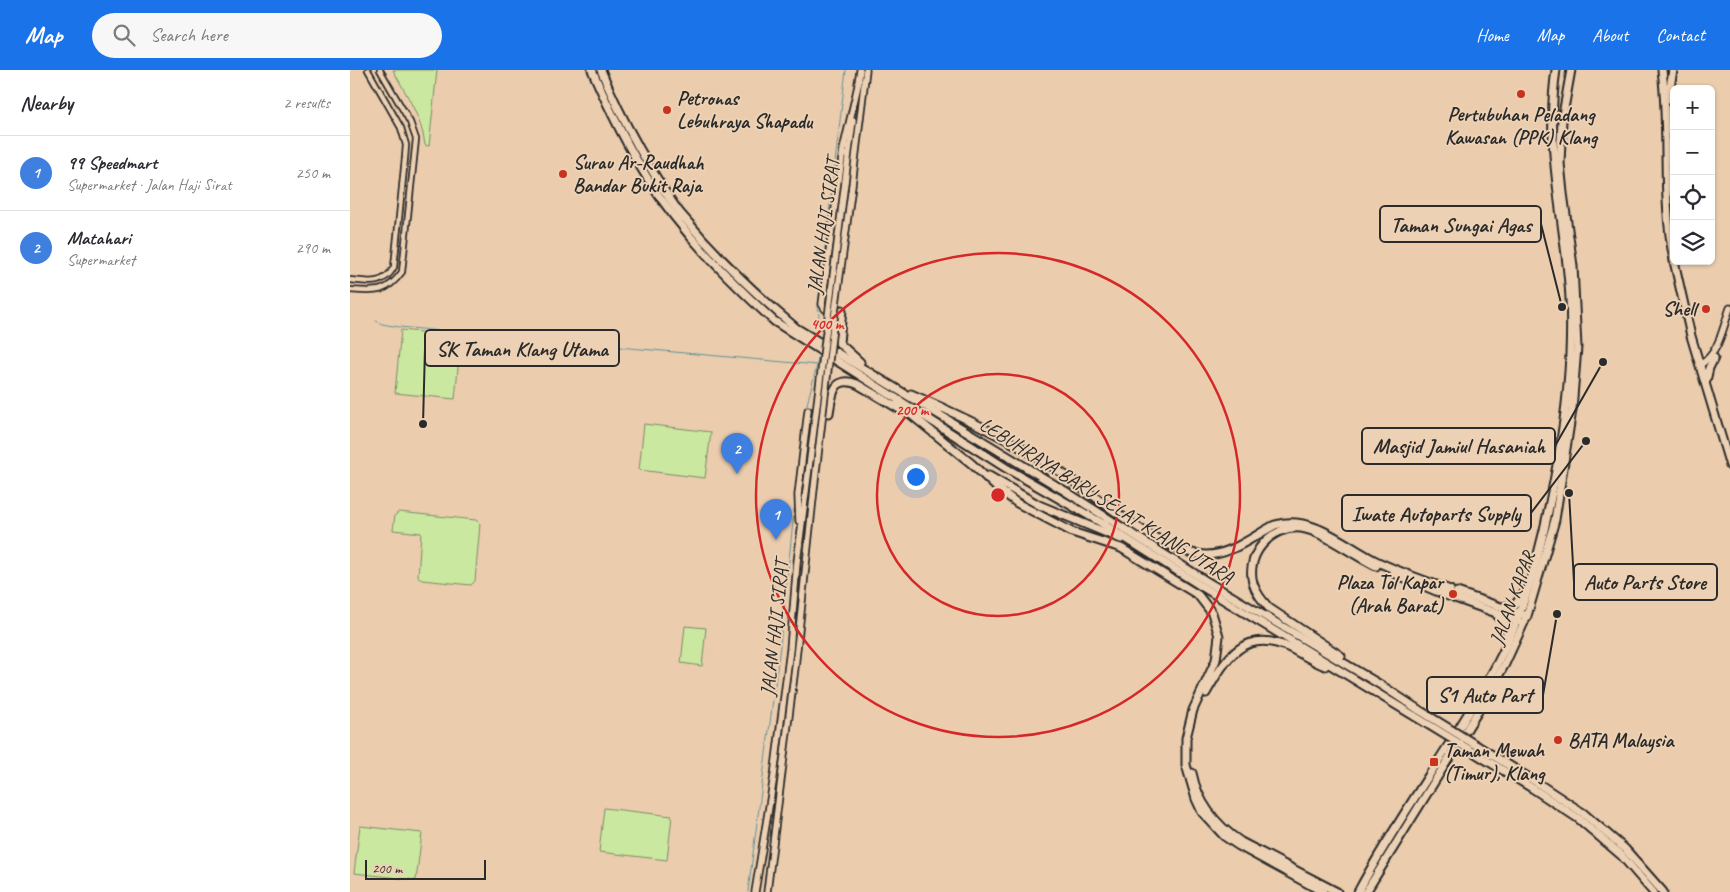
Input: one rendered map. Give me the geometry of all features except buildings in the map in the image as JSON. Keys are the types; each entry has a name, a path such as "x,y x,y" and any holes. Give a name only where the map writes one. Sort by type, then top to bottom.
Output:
{"highway":[{"name":"LEBUHRAYA BARU SELAT KLANG UTARA","path":"592,70 608,106 648,179 676,219 755,304 774,321 1065,491 1206,581 1384,687 1418,713"},
{"name":"LEBUHRAYA BARU SELAT KLANG UTARA","path":"601,70 612,99 653,174 679,212 722,260 765,302 796,328 1006,468 1100,522 1344,674 1418,713 1536,782 1625,849 1663,892"},
{"name":"JALAN KAPAR","path":"1361,890 1474,705 1522,618 1547,520 1558,466 1569,376 1570,340 1569,286 1556,183 1552,127 1556,70"},
{"name":"JALAN KAPAR","path":"1361,890 1480,708 1505,664 1555,520 1566,456 1577,346 1573,266 1562,193 1560,163 1562,120 1571,70"},
{"path":"1662,70 1666,108 1667,192 1670,222"},
{"path":"1666,108 1673,70"},
{"path":"1675,265 1684,310 1730,466"},
{"path":"842,310 839,343 918,421 978,469 995,486 1017,502 1072,532 1121,548 1198,595 1217,624 1219,648 1212,671 1193,710 1186,738 1186,765 1196,798 1202,812 1224,836 1323,892"},
{"path":"1698,356 1713,355"},
{"path":"1706,382 1713,355"},
{"path":"828,413 832,391 843,381 849,381 918,421"},
{"path":"878,381 942,408 1020,447 1056,469 1134,525 1176,548 1190,553 1208,555 1225,551 1283,522 1299,522 1316,527 1384,564 1452,594"},
{"path":"978,469 1039,506 1131,543"},
{"path":"1384,687 1269,608 1260,598 1252,581 1252,562 1258,548 1272,534 1285,529 1300,528 1319,534 1380,568 1522,618"},
{"path":"1496,609 1515,605 1530,584"},
{"path":"1496,609 1506,625 1507,632 1503,651"},
{"path":"1337,892 1242,842 1228,832 1207,809 1193,777 1190,750 1192,726 1203,699 1225,662 1232,653 1244,645 1254,642 1277,644 1344,674"},
{"name":"LEBUHRAYA BARU SELAT KLANG UTARA","path":"1581,816 1653,892"},
{"path":"1352,892 1361,890"}],"main road":[{"name":"JALAN HAJI SIRAT","path":"756,892 756,881 774,776 790,649 800,533 860,70"},
{"name":"JALAN HAJI SIRAT","path":"766,892 833,327 852,193 866,70"},
{"path":"842,310 825,308 822,304 843,150 858,82"},
{"path":"1701,367 1713,355 1730,308"},
{"path":"800,533 798,500 808,410"}],"street":[{"path":"350,280 377,282 391,273 394,267 405,158 406,145 401,128 368,70"},
{"path":"350,290 374,292 385,289 395,282 402,272 416,139 410,122 380,70"}],"green space":[{"path":"393,70 437,70 429,146 425,145 421,125"},
{"path":"401,330 461,336 455,399 395,393"},
{"path":"644,424 711,432 705,478 639,470"},
{"path":"399,512 476,520 480,524 475,581 471,585 422,580 418,577 421,533 393,530 395,515"},
{"path":"685,626 706,628 702,666 681,663"},
{"path":"604,808 672,816 667,860 599,852"},
{"path":"360,826 422,833 416,880 354,873"}],"waterway":[{"path":"820,328 818,306 846,70"},
{"path":"376,321 399,327 817,365 804,416 780,646 748,892"},
{"path":"817,365 818,357"}],"place":[{"name":"Pertubuhan Peladang Kawasan (PPK) Klang","path":"1521,94"},
{"name":"Petronas Lebuhraya Shapadu","path":"667,110"},
{"name":"Surau Ar-Raudhah Bandar Bukit Raja","path":"563,174"},
{"name":"Taman Sungai Agas","path":"1562,307"},
{"name":"Shell","path":"1706,309"},
{"name":"Masjid Jamiul Hasaniah","path":"1603,362"},
{"name":"SK Taman Klang Utama","path":"423,424"},
{"name":"Iwate Autoparts Supply","path":"1586,441"},
{"name":"Matahari","path":"737,474"},
{"name":"Auto Parts Store","path":"1569,493"},
{"name":"99 Speedmart","path":"776,540"},
{"name":"Plaza Tol Kapar (Arah Barat)","path":"1453,594"},
{"name":"S1 Auto Part","path":"1557,614"},
{"name":"BATA Malaysia","path":"1558,740"},
{"name":"Taman Mewah (Timur), Klang","path":"1434,762"}]}
